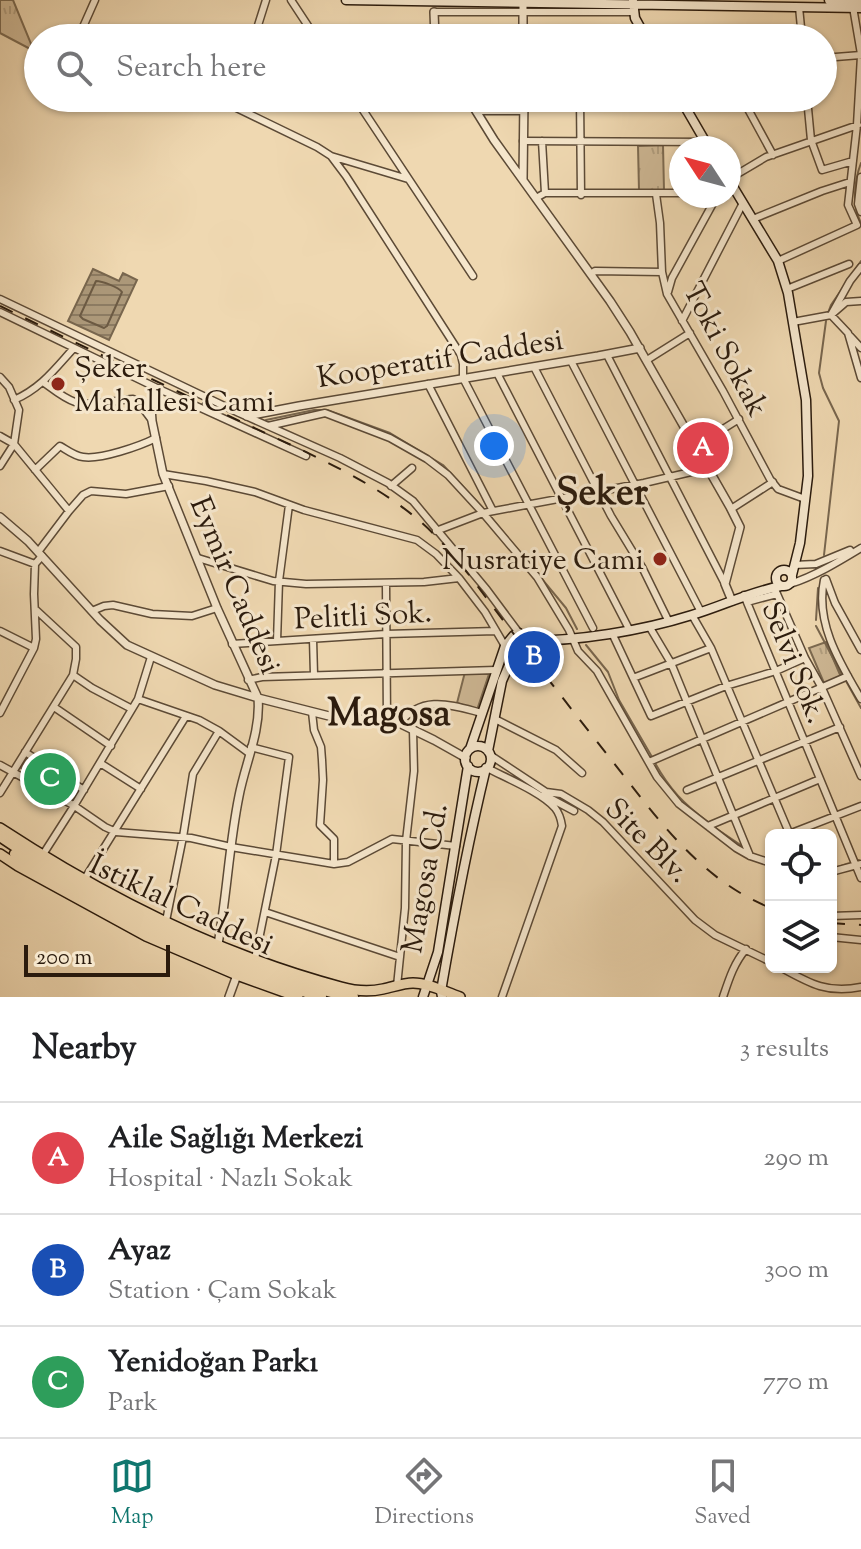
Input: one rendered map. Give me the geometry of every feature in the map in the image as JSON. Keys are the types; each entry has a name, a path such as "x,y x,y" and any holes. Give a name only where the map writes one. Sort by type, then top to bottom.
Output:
{"highway":[{"name":"İstiklal Caddesi","path":"0,836 109,900 182,935 240,961 353,997"},
{"name":"İstiklal Caddesi","path":"0,845 95,900 185,946 321,997"}],"main road":[{"path":"346,0 523,7 857,8"},
{"path":"829,0 861,0"},
{"path":"633,5 638,24"},
{"path":"688,112 703,136"},
{"path":"489,753 481,747 468,758 477,771 490,764 489,753 502,681 522,637 561,641 669,622 783,585 794,565 800,543 808,476 806,400 787,289 778,261 741,200"},
{"name":"Magosa Cd.","path":"441,994 442,953 468,758 505,646 514,635 522,637"},
{"name":"Magosa Cd.","path":"423,997 432,968 442,953 487,768"},
{"path":"0,828 84,880 166,921 255,959 304,977 361,991 412,983 427,985 441,994 460,997"},
{"path":"0,854 146,936 298,997"},
{"path":"412,983 432,968"}],"street":[{"path":"84,24 95,0"},
{"path":"258,24 266,0"},
{"path":"291,0 307,24"},
{"path":"434,24 434,12 523,7 523,24"},
{"path":"799,7 801,24"},
{"path":"778,261 857,225 848,205 860,127 861,55 857,8"},
{"path":"837,57 861,55"},
{"path":"253,112 331,156 409,180"},
{"path":"364,112 473,276"},
{"path":"477,112 610,301 731,509 740,527 725,584"},
{"path":"523,181 524,112"},
{"path":"580,112 581,195"},
{"path":"750,112 773,155"},
{"path":"808,112 811,140 822,170 853,161"},
{"path":"741,173 773,155 811,140 860,127"},
{"path":"523,141 669,144"},
{"path":"542,141 545,193"},
{"path":"331,156 461,355 463,378 593,628"},
{"path":"861,177 858,204 861,212"},
{"path":"753,219 850,182"},
{"path":"536,198 545,193 669,193"},
{"name":"Toki Sokak","path":"656,194 662,272 667,294 773,482"},
{"path":"682,321 743,203"},
{"path":"667,294 672,278 710,208"},
{"path":"787,289 849,264"},
{"path":"831,315 861,267"},
{"path":"591,274 595,271 662,272"},
{"path":"0,299 340,458 391,486 413,501 522,637"},
{"path":"793,322 831,315 846,302 861,301"},
{"path":"1,322 3,313 73,349 306,456"},
{"path":"831,315 861,347"},
{"path":"647,360 690,333"},
{"path":"848,333 861,378"},
{"name":"Kooperatif Caddesi","path":"247,416 640,348"},
{"path":"14,400 43,382 73,349"},
{"path":"607,355 732,601"},
{"path":"571,361 697,614 788,829"},
{"path":"534,367 669,622"},
{"path":"497,373 629,629"},
{"path":"0,377 9,387 19,410 14,444 0,466"},
{"path":"43,382 77,403 133,399 152,421"},
{"path":"428,384 493,511"},
{"name":"Eymir Caddesi","path":"159,389 151,407 163,474 232,644 258,698 259,714 239,795 218,944"},
{"path":"268,426 325,413 390,438 448,475 537,577 578,651 597,671 657,777 679,804 750,856 765,861"},
{"path":"696,446 739,419"},
{"path":"0,436 14,444 69,511"},
{"path":"35,470 60,446 85,458 112,453 156,438"},
{"path":"391,486 412,468"},
{"path":"436,531 483,513 708,468"},
{"path":"163,474 255,492 289,505 417,540 459,578 485,612 505,646"},
{"path":"731,509 773,482 778,489 805,499"},
{"path":"0,713 34,648 35,564 69,511 83,495 91,491 126,494 169,486"},
{"path":"277,641 279,581 289,505"},
{"path":"0,517 28,541 127,645 215,685 258,698 329,716 399,724 468,758"},
{"path":"794,565 816,564 861,547"},
{"path":"861,547 828,568 783,585 805,658 822,688 861,776"},
{"path":"0,551 35,564"},
{"path":"198,558 279,581 306,584 386,584 459,578"},
{"path":"861,650 825,579 821,599 823,620 841,664 861,699"},
{"path":"386,584 387,721"},
{"name":"Selvi Sok.","path":"746,598 861,878"},
{"path":"92,611 113,605 152,614 192,616 217,608"},
{"path":"0,793 73,675 76,647 35,608"},
{"path":"649,626 671,663 750,856"},
{"path":"0,631 34,648"},
{"name":"Pelitli Sok.","path":"232,644 386,634 496,631"},
{"path":"611,632 651,716 805,658"},
{"path":"313,639 314,675"},
{"path":"633,678 711,648"},
{"path":"42,856 138,699 151,657"},
{"path":"248,680 262,677 496,670"},
{"path":"73,675 132,709"},
{"path":"649,762 848,676"},
{"path":"138,699 199,720 250,750 289,757 276,855 255,959"},
{"path":"399,724 408,712 432,704 482,713"},
{"path":"54,707 111,746"},
{"path":"312,712 322,760 320,825 334,839 334,864"},
{"path":"84,880 186,716"},
{"path":"495,719 556,750 582,773"},
{"path":"687,790 840,727"},
{"path":"397,986 405,908 406,841 414,771 413,730"},
{"path":"166,921 193,774 219,731"},
{"path":"25,752 84,790"},
{"name":"Site Blv.","path":"489,753 544,795"},
{"path":"100,763 141,789"},
{"path":"0,765 114,832 183,837 334,864 348,862 392,839 456,846"},
{"name":"Site Blv.","path":"487,768 544,795 561,794 588,810 614,833 695,920 715,935 765,959"},
{"path":"708,826 820,779"},
{"path":"544,795 574,811"},
{"path":"502,997 562,826 560,816 544,795"},
{"path":"802,829 861,806"},
{"path":"837,870 856,863"},
{"path":"265,912 400,957"},
{"path":"837,916 861,915"},
{"path":"837,938 861,940"},
{"path":"723,997 738,958 746,949"},
{"path":"796,973 806,981 827,988 843,990 861,987"},
{"path":"229,997 237,975"}],"green space":[{"path":"0,0 13,0 24,27 24,46 0,33"},
{"path":"663,145 664,190 639,190 638,146"},
{"path":"826,642 841,677 824,683 809,648"},
{"path":"465,672 489,674 477,710 457,703"},
{"path":"28,756 80,790 73,802 21,768"}],"water":[{"path":"93,269 119,281 123,273 137,280 109,340 68,321"}],"waterway":[{"path":"861,163 855,193 861,223"},
{"path":"828,313 861,261"},
{"path":"824,555 839,421 819,373 826,321"},
{"path":"266,420 327,410 390,433 443,465 483,508"},
{"path":"489,515 566,608 577,629"},
{"path":"816,620 818,588"},
{"path":"816,626 842,675"},
{"path":"586,645 608,672 619,700 652,757"},
{"path":"846,681 861,708"},
{"path":"655,763 678,796 708,822"},
{"path":"714,827 745,848"},
{"path":"837,867 859,860"}],"railway":[{"path":"0,306 334,466 376,489 415,517 455,557 639,796 672,834 707,869 765,905"},
{"path":"837,923 861,925"}],"place":[{"name":"Şeker Mahallesi Cami","path":"58,384"},
{"name":"Aile Sağlığı Merkezi","path":"703,448"},
{"name":"Nusratiye Cami","path":"660,559"},
{"name":"Ayaz","path":"534,657"},
{"name":"Yenidoğan Parkı","path":"50,779"}],"district":[{"name":"Şeker","path":"602,491"},
{"name":"Magosa","path":"389,712"}]}
